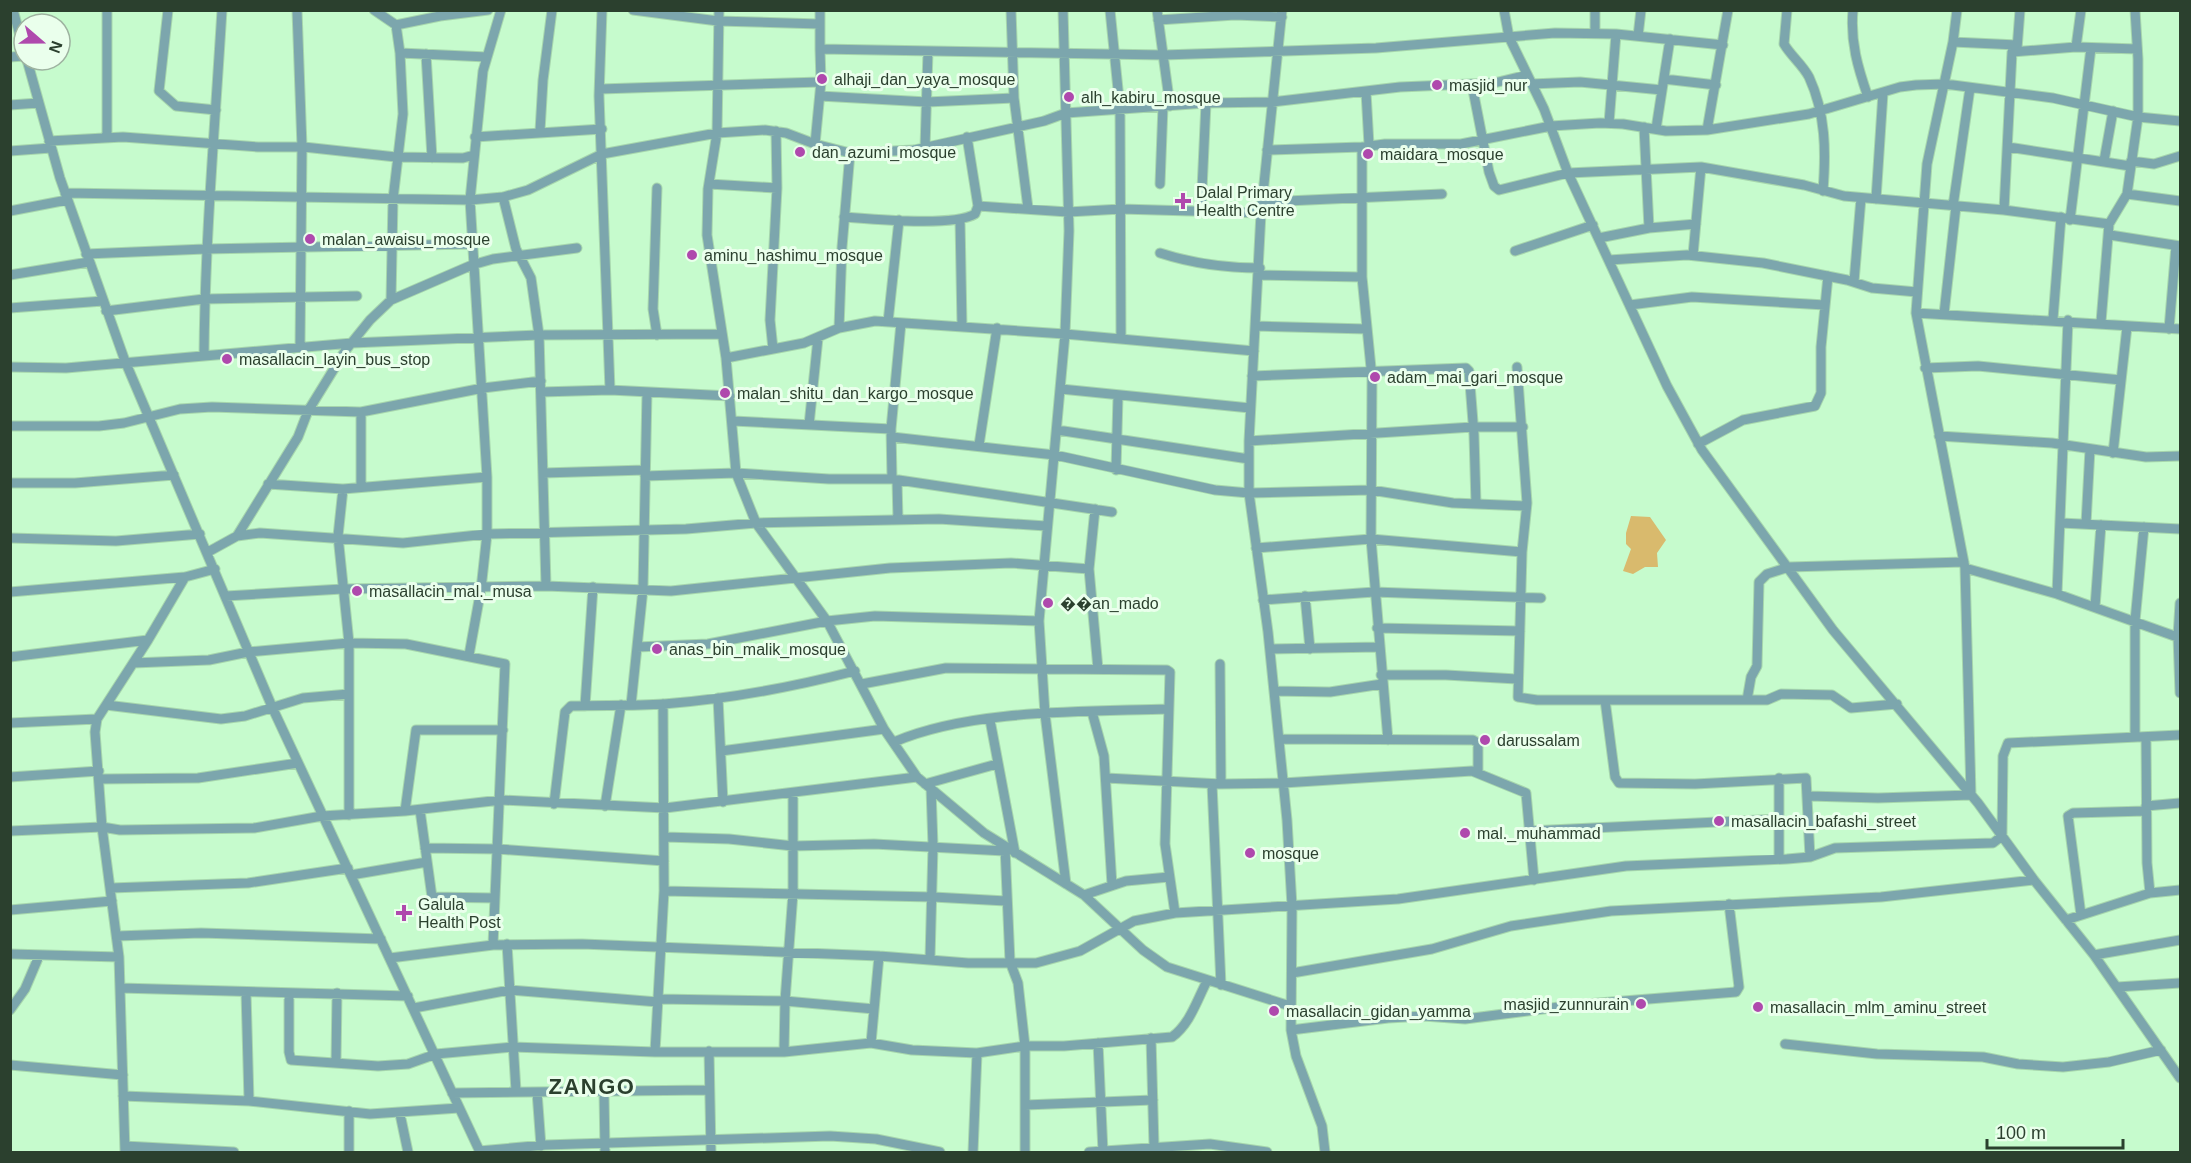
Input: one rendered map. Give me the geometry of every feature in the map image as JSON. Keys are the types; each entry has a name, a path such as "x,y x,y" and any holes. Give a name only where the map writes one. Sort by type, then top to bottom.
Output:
{"street":[{"path":"107,10 107,138"},
{"path":"168,10 159,91 176,106 216,110"},
{"path":"204,355 205,249 215,143 222,10"},
{"path":"297,10 302,147 300,347"},
{"path":"374,10 396,25 400,53 403,114 396,157 393,199 391,300"},
{"path":"396,25 419,15 488,10"},
{"path":"469,655 481,589 487,534 483,388 472,265 470,200 478,101 487,57 501,10"},
{"path":"540,131 543,80 552,10"},
{"path":"602,10 600,89 609,390"},
{"path":"633,10 664,12 718,21 820,24"},
{"path":"719,10 717,133 709,184 707,235 726,358 736,473 756,523 827,621 884,729 917,777 1008,850 1084,895 1121,930 1167,967 1290,1006"},
{"path":"815,144 821,82 820,10"},
{"path":"1011,10 1014,98 1028,208"},
{"path":"1063,10 1068,212 1065,334 1055,455 1046,526 1040,621 1045,714 1066,884"},
{"path":"1110,10 1120,109 1121,339"},
{"path":"1504,10 1509,37 1551,126 1568,173 1667,386 1698,444 1833,630 1971,795 2034,880 2094,955 2161,1050 2177,1067 2181,1078"},
{"path":"1595,10 1595,33"},
{"path":"1638,36 1641,10"},
{"path":"1707,130 1728,10"},
{"path":"1788,10 1784,44 1798,59 1809,78 1820,111 1826,154 1823,191"},
{"path":"1852,10 1851,30 1854,55 1868,97"},
{"path":"1957,10 1945,84 1927,164 1922,203 1916,313 1964,565 1971,795"},
{"path":"2004,210 2011,55 2017,47 2020,10"},
{"path":"2076,47 2081,10"},
{"path":"2101,322 2110,235 2109,224 2127,194 2138,117 2138,49 2135,10"},
{"path":"1160,184 1167,106 1164,56 1157,15 1282,14 1261,213 1260,272 1250,408 1249,493 1270,649 1283,783 1292,906 1291,1030 1296,1056 1322,1126 1325,1152"},
{"path":"820,50 1164,56 1376,48 1509,37 1595,33 1723,45"},
{"path":"1609,123 1616,34"},
{"path":"1656,129 1670,39"},
{"path":"1953,42 2017,47 2138,49"},
{"path":"2053,320 2066,218 2085,104 2091,48"},
{"path":"925,148 928,51"},
{"path":"400,53 487,57"},
{"path":"426,54 432,158"},
{"path":"29,72 66,197 124,361 150,416 273,709 436,1054 479,1152 544,1148 605,1149 710,1140 857,1136 940,1152"},
{"path":"1664,79 1716,85"},
{"path":"10,211 66,197 210,194 470,200 503,197 528,190 602,154 717,133 776,131 850,153 925,148 1017,125 1044,121 1066,113 1272,102 1400,87 1472,85 1529,80 1612,84 1662,90"},
{"path":"600,89 821,82"},
{"path":"1267,150 1461,144 1551,126 1609,123 1656,129 1707,130 1776,121 1820,111 1900,87 1945,84 2085,104 2138,117 2181,121"},
{"path":"1472,85 1489,172 1494,186 1499,190 1568,173 1701,167 1861,198 2004,210 2088,219 2109,224"},
{"path":"1944,314 1954,206 1970,88"},
{"path":"1366,92 1366,146 1360,197 1362,277 1372,372 1371,539 1388,740"},
{"path":"1876,199 1883,93"},
{"path":"820,96 927,102 1014,98"},
{"path":"10,105 39,103"},
{"path":"1201,211 1206,104"},
{"path":"2104,162 2113,111"},
{"path":"1644,127 1649,228"},
{"path":"475,137 540,131 602,129"},
{"path":"773,349 770,305 777,188 776,131"},
{"path":"844,217 899,220 960,219 975,214 978,206 967,137"},
{"path":"10,151 107,138 258,147 302,147 396,157 432,158 474,155"},
{"path":"2008,147 2131,164 2154,164 2181,156"},
{"path":"839,328 844,217 850,153"},
{"path":"1693,255 1701,167"},
{"path":"709,184 777,188"},
{"path":"657,188 652,309 657,335"},
{"path":"1262,202 1443,194"},
{"path":"2127,194 2181,201"},
{"path":"503,197 520,255 531,278 539,335 546,586"},
{"path":"1854,282 1861,198"},
{"path":"978,206 1068,212 1121,209 1261,213"},
{"path":"960,219 962,326"},
{"path":"888,322 899,220"},
{"path":"1599,238 1649,228 1696,224"},
{"path":"1515,251 1593,225"},
{"path":"2110,235 2178,246 2169,328"},
{"path":"10,274 88,258 205,249 473,244"},
{"path":"237,536 298,437 308,411 352,343 391,300 472,265 520,255 577,248"},
{"path":"1160,253 1194,264 1222,268 1362,277"},
{"path":"1609,260 1693,255 1763,263 1828,276 1872,288 1917,292"},
{"path":"1698,444 1743,420 1815,406 1821,393 1821,347 1828,276"},
{"path":"10,308 104,306 204,299 357,296"},
{"path":"1630,305 1692,297 1825,305"},
{"path":"1916,313 2068,320 2101,322 2127,327 2181,329"},
{"path":"2057,594 2068,320"},
{"path":"726,358 818,338 839,328 875,321 997,328 1254,351"},
{"path":"898,520 892,433 901,323"},
{"path":"1256,326 1367,329"},
{"path":"2113,453 2127,327"},
{"path":"979,445 997,328"},
{"path":"10,367 66,368 124,361 352,343 478,337 722,334"},
{"path":"809,425 818,338"},
{"path":"1925,368 1978,366 2121,380"},
{"path":"1517,367 1523,427 1526,506 1516,692 1522,699 1767,700 1781,694 1832,694 1851,708 1897,704"},
{"path":"1252,376 1466,368 1469,371 1476,504"},
{"path":"10,426 99,426 124,423 180,409 212,407 361,412 483,388 541,381"},
{"path":"1061,389 1250,408"},
{"path":"541,392 609,390 730,396"},
{"path":"631,705 643,589 647,392"},
{"path":"1116,470 1118,396"},
{"path":"361,412 361,487"},
{"path":"733,421 892,433 1055,455 1215,490 1249,493 1371,490 1476,504 1526,506"},
{"path":"1249,441 1373,432 1523,427"},
{"path":"1057,430 1249,459"},
{"path":"1939,436 1985,437 2146,457 2181,456"},
{"path":"2086,524 2090,449"},
{"path":"543,473 736,473 829,479 894,479 1112,512"},
{"path":"10,483 75,483 174,474"},
{"path":"268,484 343,489 487,477"},
{"path":"343,489 338,536 349,643 349,814"},
{"path":"1095,508 1089,569 1098,669"},
{"path":"208,552 237,536 260,533 338,536 404,543 487,534 756,523 898,520 1000,522 1046,526"},
{"path":"2061,523 2181,529"},
{"path":"2095,607 2101,525"},
{"path":"2134,737 2135,621 2144,527"},
{"path":"10,538 116,541 200,534"},
{"path":"1256,548 1371,539 1522,552"},
{"path":"226,596 342,589 481,589 546,586 671,591 926,566 1011,563 1089,569"},
{"path":"1747,700 1751,677 1757,666 1759,582 1767,574 1789,567 1964,565 2057,594 2179,637"},
{"path":"10,592 185,577 215,569"},
{"path":"185,577 97,719 95,732 100,775 102,827 119,957 125,1149 234,1152"},
{"path":"585,706 592,587"},
{"path":"1263,600 1374,592 1541,598"},
{"path":"1305,597 1311,649"},
{"path":"2181,603 2179,637 2181,693"},
{"path":"637,647 708,644 827,621 874,616 922,615 1040,621"},
{"path":"1377,628 1520,631"},
{"path":"10,657 148,640"},
{"path":"133,663 209,660 248,652 349,643 406,644 505,664 504,730 493,945"},
{"path":"1270,649 1379,647"},
{"path":"1220,664 1217,784 1221,985"},
{"path":"862,684 946,668 1167,670 1170,672 1165,780 1165,844 1175,913"},
{"path":"554,804 565,712 571,706 663,704 718,698 816,681 855,671"},
{"path":"1274,691 1330,692 1382,680 1446,675 1517,679"},
{"path":"106,705 221,719 273,709 303,698 349,694"},
{"path":"718,698 723,802"},
{"path":"1605,700 1616,777 1619,783 1695,784 1806,778 1809,796 1810,857"},
{"path":"655,1052 664,891 663,704"},
{"path":"605,806 621,705"},
{"path":"894,742 939,726 1045,714 1168,709"},
{"path":"1092,712 1104,756 1112,885"},
{"path":"10,723 97,719"},
{"path":"990,720 1008,850 1006,901 1010,962 1018,982 1025,1046 1025,1152"},
{"path":"720,751 884,729"},
{"path":"405,811 416,730 504,730"},
{"path":"2002,836 2003,756 2008,743 2181,735"},
{"path":"2146,736 2146,863 2150,893"},
{"path":"1279,739 1473,740 1478,743 1478,772"},
{"path":"10,777 100,775 198,778 298,763"},
{"path":"928,786 997,764"},
{"path":"1106,778 1217,784 1283,783 1478,772 1526,793 1534,880"},
{"path":"10,831 102,827 120,830 254,828 322,816 420,810 501,800 664,808 917,777"},
{"path":"1779,778 1779,860"},
{"path":"928,786 933,846 930,959"},
{"path":"784,1052 785,1001 793,893 793,793"},
{"path":"1809,796 1878,798 1971,795"},
{"path":"2081,915 2068,816 2073,813 2146,809 2181,803"},
{"path":"420,810 432,897 495,898"},
{"path":"1530,831 1780,819"},
{"path":"390,958 507,944 789,952 968,963 1036,963 1080,951 1134,921 1175,913 1398,899 1626,866 1779,860 1810,857 1835,848 1993,843 2002,836"},
{"path":"664,837 729,839 793,846 874,844 1008,850"},
{"path":"425,848 498,849 664,861"},
{"path":"111,888 248,884 427,862"},
{"path":"1084,895 1112,885 1169,878"},
{"path":"1292,973 1432,949 1511,926 1611,912 1881,897 2034,880"},
{"path":"2066,921 2150,893 2181,890"},
{"path":"664,891 933,897 1006,901"},
{"path":"10,910 112,901"},
{"path":"1291,1030 1424,1016 1466,1020 1575,1005 1736,992 1739,987 1729,904"},
{"path":"117,936 201,933 381,939"},
{"path":"2094,955 2181,940"},
{"path":"507,944 516,1091"},
{"path":"10,954 119,957"},
{"path":"12,1006 25,989 39,956"},
{"path":"871,1043 879,956"},
{"path":"289,993 290,1058 378,1066 408,1064 436,1054 513,1047 655,1052 784,1052 871,1043 912,1050 977,1053 1025,1046 1098,1043 1172,1036 1180,1031 1207,981"},
{"path":"2117,987 2181,983"},
{"path":"120,988 408,996"},
{"path":"414,1008 510,990 658,1001 785,1001 874,1010"},
{"path":"246,992 249,1101"},
{"path":"336,1063 337,993"},
{"path":"1151,1038 1154,1146"},
{"path":"1098,1043 1103,1151"},
{"path":"1785,1044 1877,1054 1983,1057 2018,1064 2063,1067 2109,1062 2161,1050"},
{"path":"709,1051 711,1152"},
{"path":"973,1152 977,1053"},
{"path":"10,1065 123,1075"},
{"path":"452,1093 709,1090"},
{"path":"537,1092 544,1148"},
{"path":"604,1092 605,1149"},
{"path":"123,1096 249,1101 400,1114 459,1108"},
{"path":"1025,1105 1153,1100"},
{"path":"349,1111 349,1152"},
{"path":"400,1114 408,1152"},
{"path":"1089,1152 1210,1144 1267,1152"}],"shaded area":[{"path":"1631,516 1650,517 1666,540 1657,553 1658,567 1645,567 1633,574 1623,571 1631,549 1626,544 1626,533"}],"place":[{"name":"alhaji_dan_yaya_mosque","path":"822,79"},
{"name":"masjid_nur","path":"1437,85"},
{"name":"alh_kabiru_mosque","path":"1069,97"},
{"name":"dan_azumi_mosque","path":"800,152"},
{"name":"maidara_mosque","path":"1368,154"},
{"name":"Dalal Primary Health Centre","path":"1183,201"},
{"name":"malan_awaisu_mosque","path":"310,239"},
{"name":"aminu_hashimu_mosque","path":"692,255"},
{"name":"masallacin_layin_bus_stop","path":"227,359"},
{"name":"adam_mai_gari_mosque","path":"1375,377"},
{"name":"malan_shitu_dan_kargo_mosque","path":"725,393"},
{"name":"masallacin_mal._musa","path":"357,591"},
{"name":"��an_mado","path":"1048,603"},
{"name":"anas_bin_malik_mosque","path":"657,649"},
{"name":"darussalam","path":"1485,740"},
{"name":"masallacin_bafashi_street","path":"1719,821"},
{"name":"mal._muhammad","path":"1465,833"},
{"name":"mosque","path":"1250,853"},
{"name":"Galula Health Post","path":"404,913"},
{"name":"masjid_zunnurain","path":"1641,1004"},
{"name":"masallacin_mlm_aminu_street","path":"1758,1007"},
{"name":"masallacin_gidan_yamma","path":"1274,1011"}],"district":[{"name":"ZANGO","path":"592,1086"}]}
